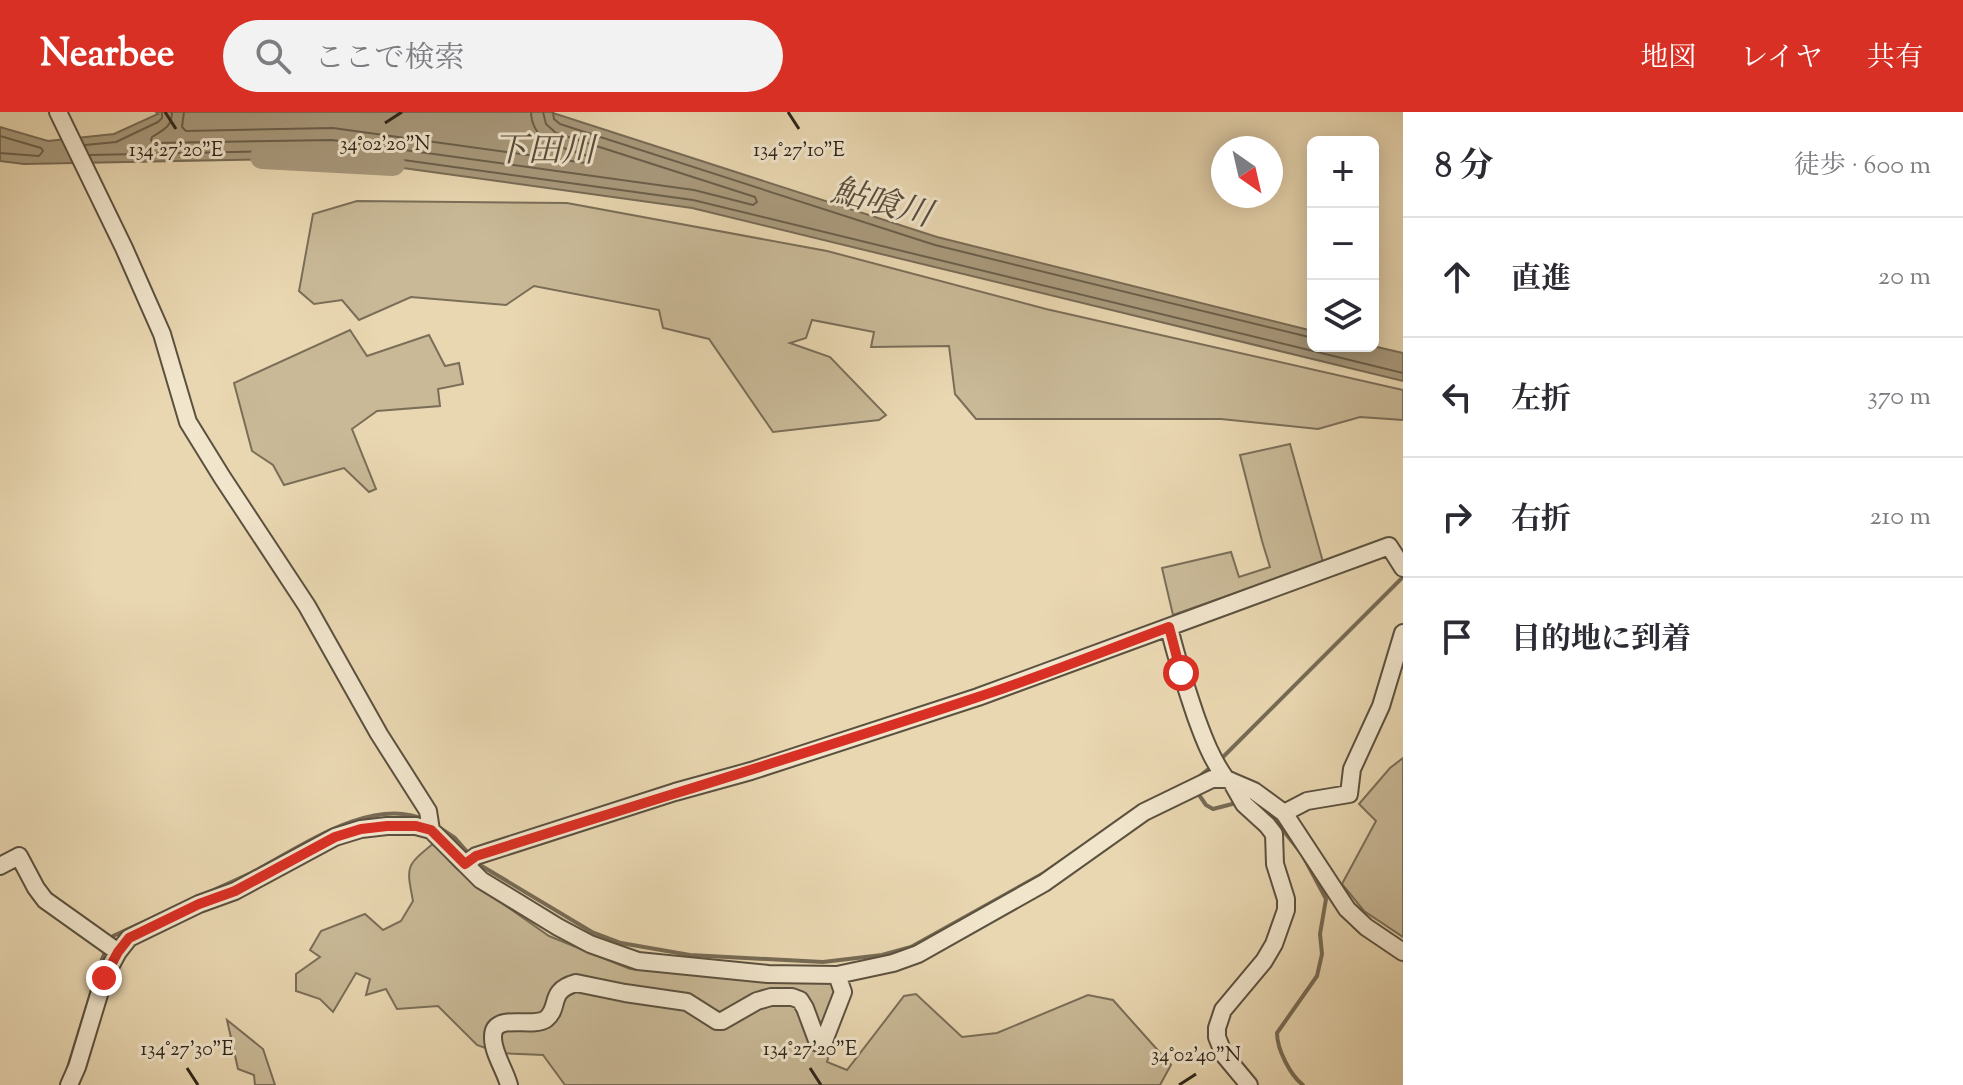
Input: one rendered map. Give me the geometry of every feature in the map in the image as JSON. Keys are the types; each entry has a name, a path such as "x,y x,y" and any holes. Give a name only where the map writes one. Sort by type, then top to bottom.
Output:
{"street":[{"path":"58,112 162,334 188,422 307,606 379,734 428,811 431,825 471,860 481,880 590,944 638,961 768,974 837,975 893,963 918,954 1044,883 1144,812 1212,779 1229,781 1254,791 1284,813 1347,909 1366,927 1403,952"},
{"path":"471,860 978,697 1389,546 1402,567"},
{"path":"1169,627 1181,673 1229,781 1274,834 1275,864 1286,899 1286,910 1274,944 1264,961 1223,1010 1217,1028 1224,1055 1249,1085"},
{"path":"1284,813 1307,801 1349,794 1352,769 1381,706 1403,633"},
{"path":"111,947 199,904 235,891 335,837 361,829 431,825"},
{"path":"0,866 19,856 45,900 111,947"},
{"path":"69,1085 77,1067 111,947"},
{"path":"509,1085 494,1045 493,1032 503,1022 529,1023 546,1018 558,992 571,984 687,1002 717,1021 757,1001 792,997 800,1000 805,1008 821,1044 843,992 837,975"}],"shaded area":[{"path":"357,201 567,203 827,251 1046,309 1403,390 1403,420 1360,417 1318,429 1221,419 976,419 955,394 949,346 871,347 874,332 812,320 806,338 790,343 830,357 886,415 879,420 773,432 709,339 663,328 659,310 534,286 506,305 411,297 359,320 342,300 314,304 299,291 313,214"},
{"path":"350,330 367,356 429,335 445,366 459,363 463,384 438,389 440,406 377,411 352,429 376,489 369,492 344,468 284,485 273,465 252,451 234,383"},
{"path":"1290,444 1323,562 1173,615 1162,568 1231,552 1239,577 1270,567 1240,455"},
{"path":"1403,758 1403,937 1364,911 1342,884 1376,821 1359,804 1390,768"},
{"path":"434,843 476,885 549,936 630,969 834,980 845,1004 827,1062 847,1070 904,996 916,994 962,1037 997,1033 1088,995 1113,1000 1171,1065 1160,1085 565,1085 543,1055 499,1053 477,1045 438,1006 397,1009 386,989 366,995 370,979 356,973 333,1012 320,999 296,991 296,974 320,957 310,950 321,931 365,914 383,930 401,921 413,901 410,867"},
{"path":"227,1020 263,1049 275,1085 255,1085 254,1075 238,1069"}],"water":[{"name":"下田川","path":"156,112 550,112 937,237 1307,330 1307,352 1379,352 1379,347 1403,353 1403,381 692,208 330,158 24,164 0,161 0,127 48,141 114,134 158,114"}],"waterway":[{"name":"鮎喰川","path":"262,157 393,164"},
{"path":"1221,759 1403,577"},
{"path":"1196,779 1211,767"},
{"path":"1197,792 1213,809 1240,802"},
{"path":"1248,800 1252,799 1274,819 1302,854 1326,899 1320,934 1322,954 1317,976 1277,1033 1285,1061 1303,1085"},
{"path":"205,894 312,839 359,819 382,814 404,814 425,820"},
{"path":"437,826 455,838 469,854"},
{"path":"475,861 592,932 621,943 690,955 823,962 882,955 911,947 1044,873 1079,849"},
{"path":"110,942 113,936 161,914"},
{"path":"67,1071 106,950"}],"route":[{"path":"104,978 129,938 199,904 235,891 335,837 361,829 416,826 431,830 465,864 476,856 978,697 1169,627 1181,673"}]}
